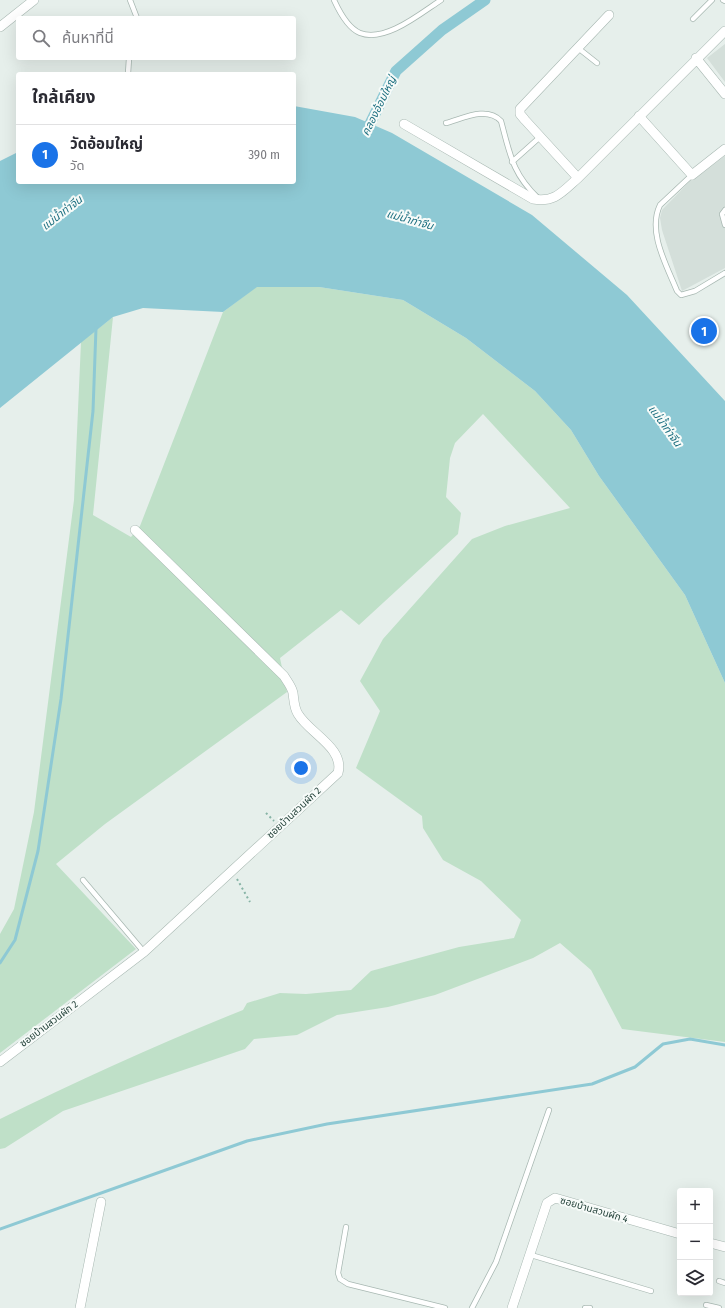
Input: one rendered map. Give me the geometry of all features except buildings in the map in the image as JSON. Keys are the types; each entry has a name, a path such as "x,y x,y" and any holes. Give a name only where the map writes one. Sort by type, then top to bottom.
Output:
{"street":[{"path":"0,26 34,0"},
{"path":"578,178 525,120 520,114 520,109 609,15"},
{"path":"404,124 533,199 548,200 556,197 578,178 696,58 724,33"},
{"path":"696,58 725,94"},
{"path":"639,116 692,175 725,149"},
{"name":"ซอยบ้านสวนผัก 2","path":"0,1062 144,952 338,773 340,765 337,756 297,713 293,691 284,676 135,530"},
{"name":"ซอยบ้านสวนผัก 4","path":"512,1308 548,1203 555,1198 677,1233"},
{"path":"80,1308 101,1202"},
{"path":"713,1244 725,1247"}],"lane":[{"path":"130,0 136,16"},
{"path":"334,0 341,13 351,26 360,33 370,34 381,34 398,28 441,0"},
{"path":"693,19 712,0"},
{"path":"578,48 597,62"},
{"path":"128,72 129,60"},
{"path":"446,123 477,114 489,113 496,116 501,121 512,162 522,182 540,200"},
{"path":"512,162 540,136"},
{"path":"692,175 660,205 657,211 656,233 661,253 677,291 681,295 695,291 725,273"},
{"path":"725,210 722,214 725,225"},
{"path":"83,880 144,952"},
{"path":"472,1308 496,1262 549,1110"},
{"path":"346,1227 338,1273 340,1279 348,1284 445,1308"},
{"path":"531,1255 651,1291"},
{"path":"719,1281 725,1283"},
{"path":"706,1305 719,1308"},
{"path":"585,1308 590,1308"}],"path":[{"path":"232,871 250,902"}],"shaded area":[{"path":"725,44 725,82 707,58"},
{"path":"725,151 725,268 682,291 662,230 660,218 662,210 699,172"}],"green space":[{"path":"256,287 319,287 403,300 466,338 535,391 571,430 599,476 685,595 725,683 725,1042 622,1029 591,970 560,943 533,958 435,995 388,1007 337,1015 297,1035 254,1039 245,1049 63,1111 5,1148 0,1149 0,1119 120,1062 243,1010 247,1003 280,993 306,994 351,990 371,971 459,947 514,938 521,920 481,881 443,860 423,828 422,816 356,768 380,711 360,681 383,639 472,539 505,526 570,508 483,414 455,443 450,458 446,497 461,513 458,534 359,625 341,610 280,658 287,692 105,824 56,864 136,949 0,1053 0,934 14,909 34,812 74,500 81,342 113,317 93,515 131,537 140,526 223,312"}],"water":[{"name":"แม่น้ำท่าจีน","path":"296,106 355,117 392,133 532,215 627,295 725,401 725,683 685,595 599,476 571,430 535,391 466,338 403,300 319,287 257,287 223,312 143,308 113,317 0,408 0,161 16,153 16,184 296,184"}],"waterway":[{"name":"คลองอ้อมใหญ่","path":"363,138 396,71 442,30 485,0"},
{"path":"0,963 15,940 38,851 61,699 93,411 96,328"},
{"path":"0,1229 247,1141 327,1124 592,1084 635,1067 663,1044 690,1039 725,1045"}],"place":[{"name":"วัดอ้อมใหญ่","path":"704,331"}]}
